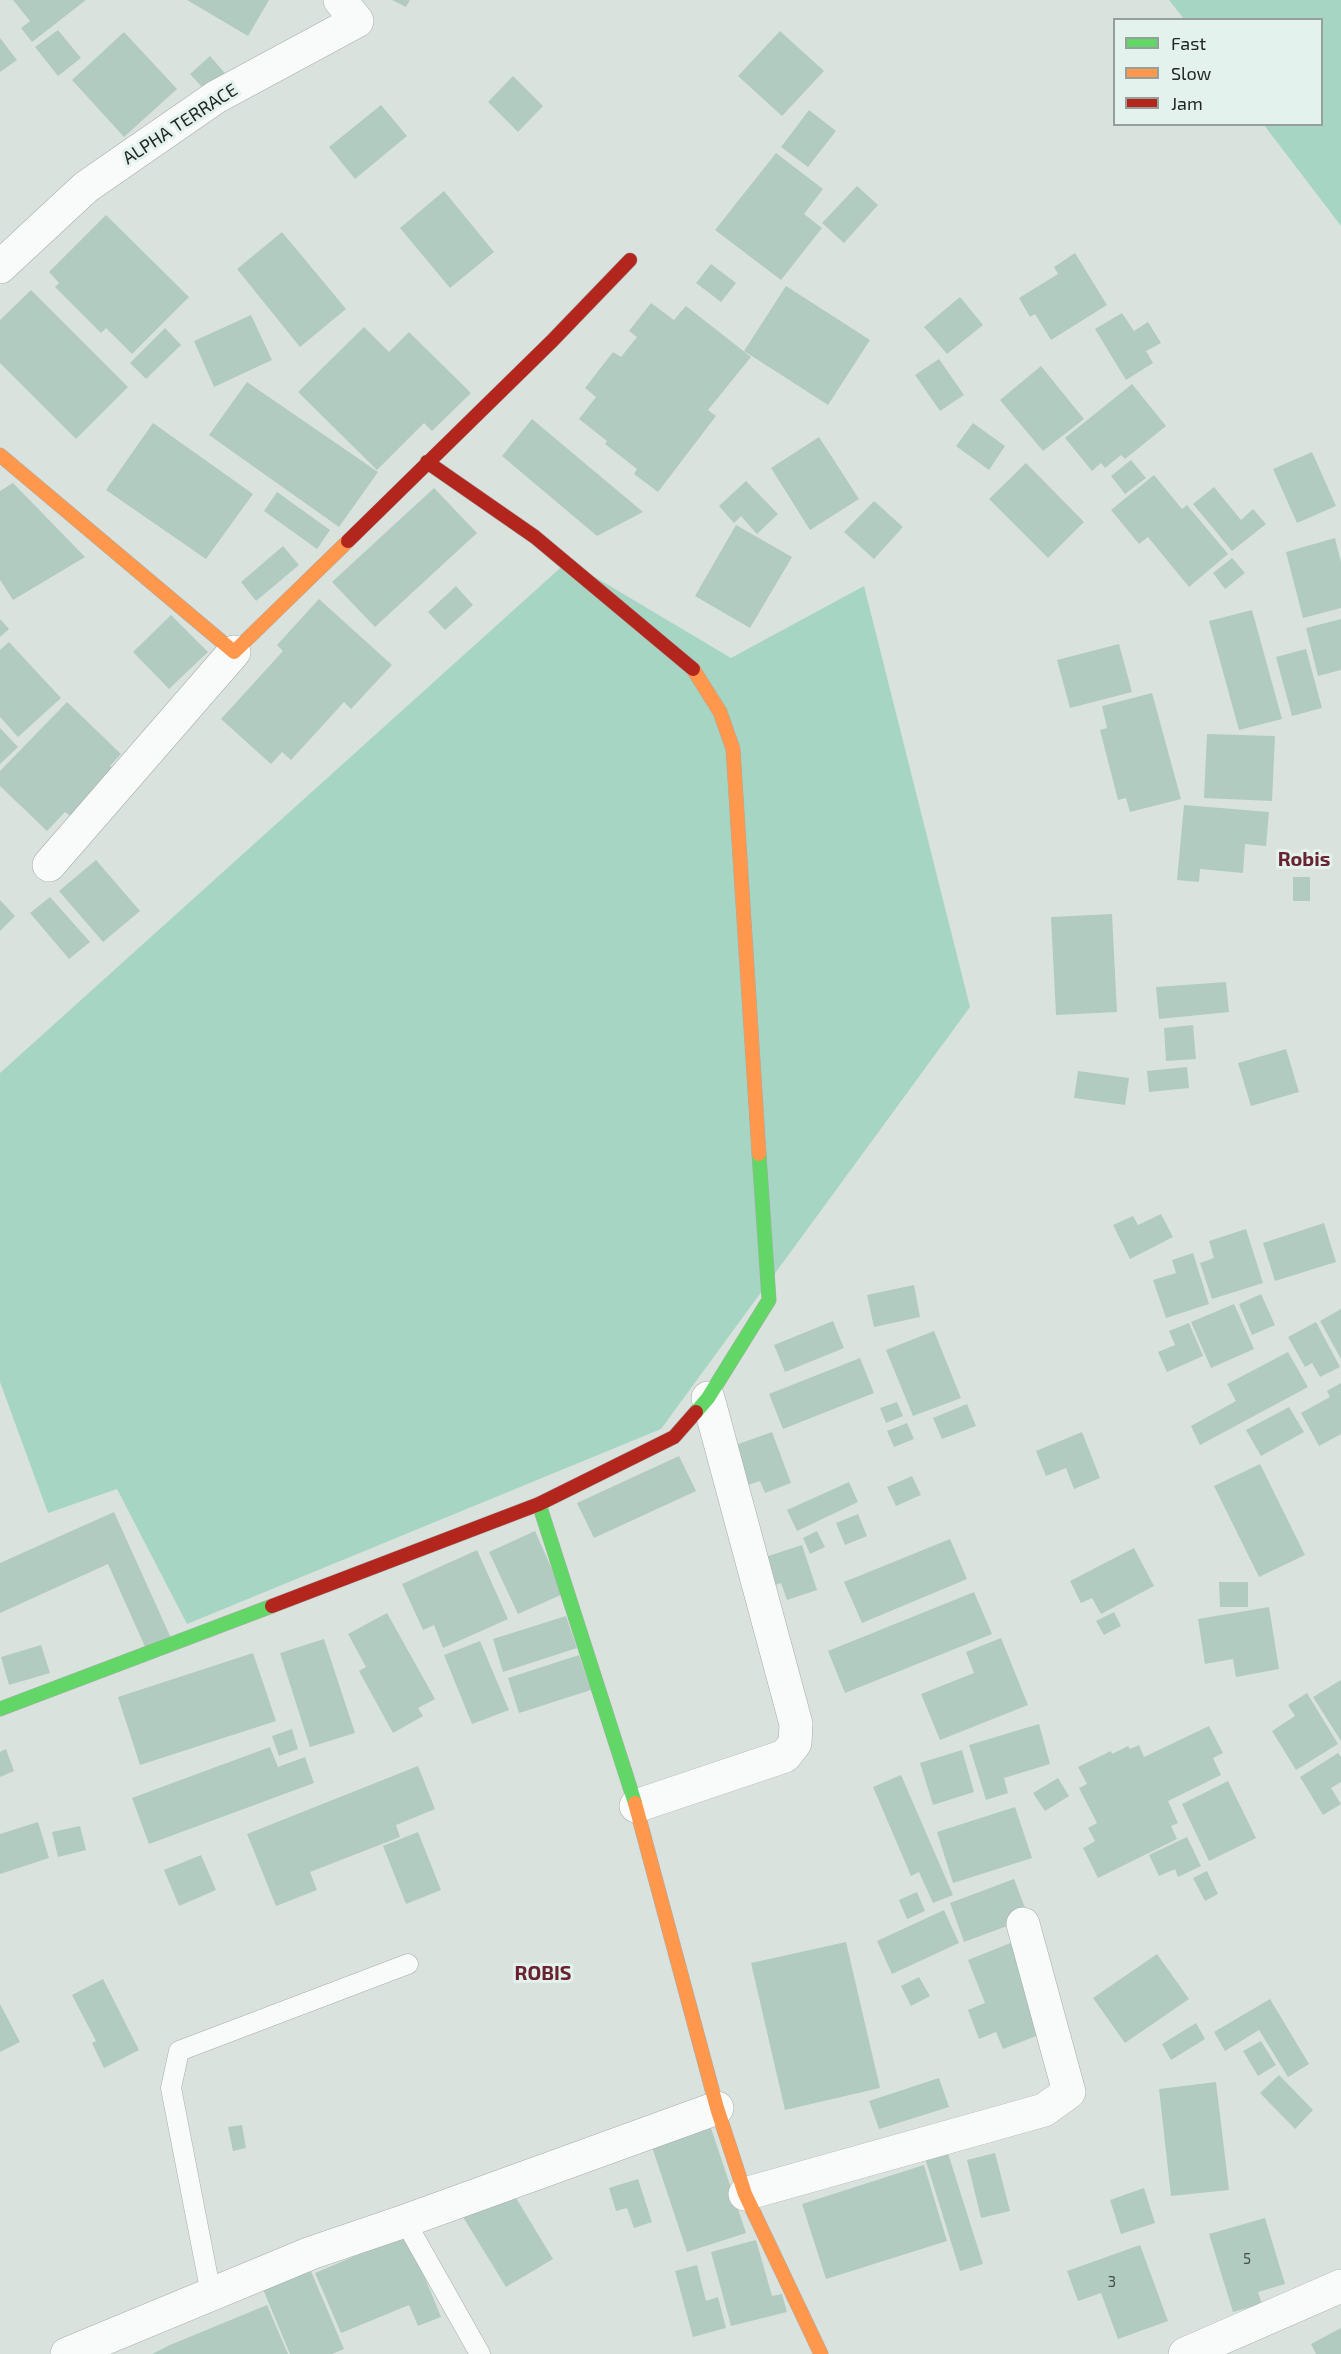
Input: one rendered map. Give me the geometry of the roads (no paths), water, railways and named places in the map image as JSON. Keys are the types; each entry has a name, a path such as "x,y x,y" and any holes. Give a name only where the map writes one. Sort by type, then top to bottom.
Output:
{"street":[{"name":"ALPHA TERRACE","path":"0,267 86,187 216,97 357,21 340,0"},
{"path":"49,865 234,652 552,341 630,260"},
{"path":"0,455 234,652"},
{"path":"0,1709 539,1504 674,1437 708,1398 769,1300 733,749 720,712 690,665 535,537 428,462"},
{"path":"636,1806 785,1756 795,1743 796,1724 708,1398"},
{"path":"539,1504 636,1806 717,2108 745,2194 821,2354"},
{"path":"745,2194 1044,2110 1069,2092 1023,1924"},
{"path":"67,2354 311,2253 717,2108"},
{"path":"1185,2354 1341,2286"}],"lane":[{"path":"211,2294 171,2088 179,2051 408,1964"},
{"path":"405,2221 480,2354"}],"district":[{"name":"Robis","path":"1304,859"},
{"name":"ROBIS","path":"543,1973"}]}
